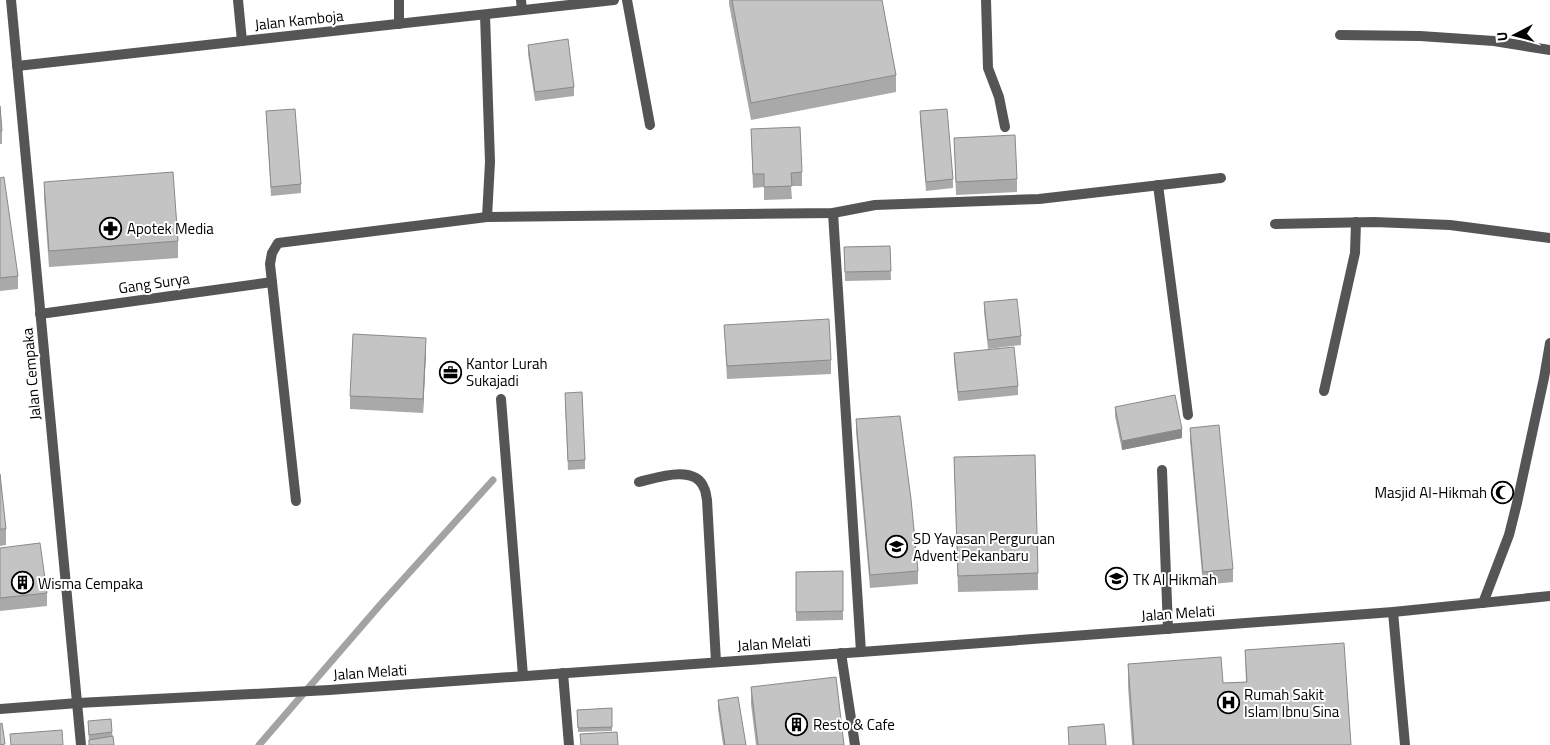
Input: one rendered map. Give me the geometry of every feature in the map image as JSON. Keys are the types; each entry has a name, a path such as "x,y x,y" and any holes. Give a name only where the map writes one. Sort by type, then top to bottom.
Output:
{"street":[{"name":"Jalan Cempaka","path":"11,0 81,745"},
{"path":"238,0 242,41"},
{"path":"399,0 399,24"},
{"name":"Jalan Kamboja","path":"17,66 485,15 521,5 614,0"},
{"path":"626,0 650,125"},
{"path":"986,0 988,68 999,97 1005,127"},
{"path":"485,15 490,162 487,217"},
{"path":"1340,35 1420,36 1494,41 1550,50"},
{"path":"296,501 270,264 272,253 278,243 487,217 833,213 875,205 1039,199 1221,178"},
{"path":"1158,185 1188,414"},
{"path":"833,213 861,652"},
{"path":"1275,224 1356,222 1450,225 1550,238"},
{"path":"1324,391 1355,254 1356,222"},
{"name":"Gang Surya","path":"40,314 272,282"},
{"path":"1483,603 1511,527 1550,343"},
{"path":"501,399 523,676"},
{"path":"1162,470 1168,629"},
{"path":"639,482 673,474 694,476 704,486 707,500 716,662"},
{"name":"Jalan Melati","path":"0,709 329,690 861,652 1393,612 1550,596"},
{"path":"1393,612 1405,745"},
{"path":"841,653 855,745"},
{"path":"563,673 570,745"}],"building":[{"path":"732,0 882,0 896,75 751,103"},
{"path":"568,39 574,87 535,92 528,45"},
{"path":"0,106 2,131 0,131"},
{"path":"295,109 301,184 271,187 266,111"},
{"path":"947,109 953,179 926,182 920,111"},
{"path":"800,127 802,172 791,173 792,186 764,187 764,174 753,174 751,129"},
{"path":"1015,135 1017,179 956,182 954,138"},
{"name":"Apotek Media","path":"173,172 178,241 49,251 44,182"},
{"path":"4,177 18,276 0,278 0,178"},
{"path":"890,246 891,271 845,272 844,247"},
{"path":"1017,299 1021,336 988,340 984,302"},
{"path":"829,319 831,360 727,366 724,325"},
{"path":"353,334 426,338 423,399 350,396"},
{"path":"1014,347 1018,386 958,392 954,353"},
{"path":"582,392 585,460 568,461 565,393"},
{"path":"1175,395 1182,429 1122,441 1115,407"},
{"path":"900,416 918,571 870,575 856,419"},
{"path":"1219,425 1233,569 1203,572 1190,428"},
{"path":"1035,455 1038,573 958,576 954,457"},
{"path":"0,474 6,529 0,529"},
{"name":"Wisma Cempaka","path":"40,543 47,593 0,598 0,548"},
{"path":"843,571 843,611 796,612 796,572"},
{"name":"Rumah Sakit Islam Ibnu Sina","path":"1344,643 1351,745 1134,745 1128,664 1221,657 1223,683 1247,682 1245,650"},
{"name":"Resto & Cafe","path":"836,677 844,745 758,745 751,687"},
{"path":"738,697 746,745 725,745 718,700"},
{"path":"612,708 612,727 578,728 577,710"},
{"path":"111,719 112,732 89,735 88,721"},
{"path":"2,723 5,744 0,745 0,724"},
{"path":"1104,724 1106,745 1069,745 1068,727"},
{"path":"62,730 63,745 11,745 10,734"},
{"path":"617,732 618,745 581,745 580,734"},
{"path":"113,736 114,745 89,745 89,740"}],"waterway":[{"path":"259,745 380,605 493,480"}],"place":[{"name":"Apotek Media","path":"111,228"},
{"name":"Kantor Lurah Sukajadi","path":"450,372"},
{"name":"Masjid Al-Hikmah","path":"1503,492"},
{"name":"SD Yayasan Perguruan Advent Pekanbaru","path":"897,547"},
{"name":"TK Al Hikmah","path":"1117,579"},
{"name":"Wisma Cempaka","path":"22,583"},
{"name":"Rumah Sakit Islam Ibnu Sina","path":"1228,703"},
{"name":"Resto & Cafe","path":"797,724"}]}
